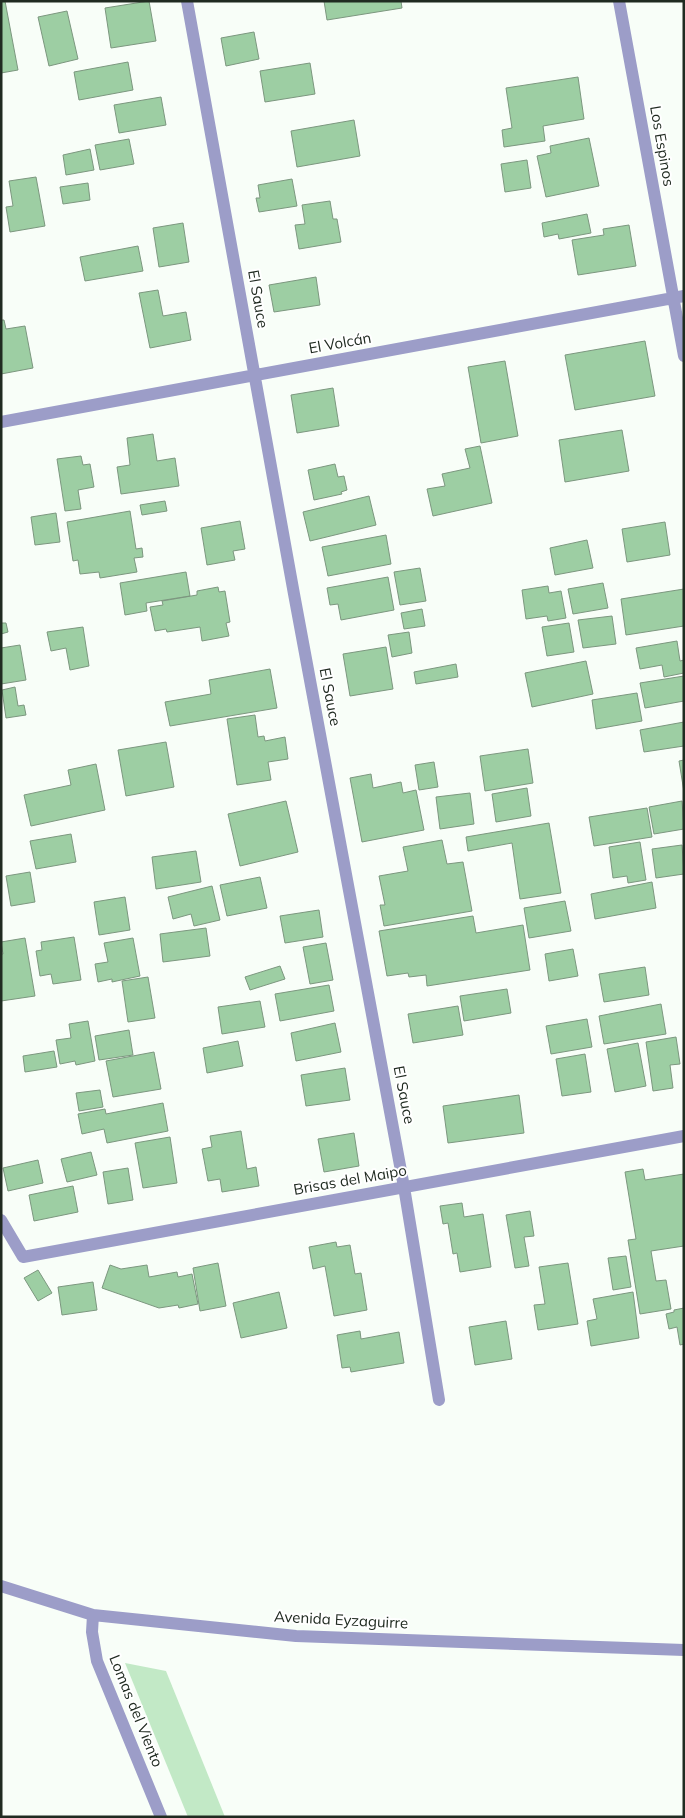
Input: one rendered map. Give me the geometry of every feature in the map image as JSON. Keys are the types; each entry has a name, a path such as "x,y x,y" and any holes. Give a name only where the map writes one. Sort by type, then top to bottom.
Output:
{"street":[{"name":"El Sauce","path":"187,1 404,1187 439,1400"},
{"name":"Los Espinos","path":"619,1 678,297 684,356"},
{"name":"El Volcán","path":"1,422 678,297"},
{"name":"Brisas del Maipo","path":"1,1220 23,1256 684,1136"},
{"name":"Avenida Eyzaguirre","path":"1,1586 93,1615 296,1636 684,1650"},
{"name":"Lomas del Viento","path":"93,1615 92,1632 97,1661 161,1817"}],"green space":[{"path":"125,1663 166,1671 225,1817 188,1817"}],"building":[{"path":"1,1 5,1 18,70 1,73"},
{"path":"149,1 156,41 111,48 105,8"},
{"path":"324,1 401,1 402,8 327,20"},
{"path":"67,11 78,59 49,66 38,17"},
{"path":"254,32 259,59 226,66 221,38"},
{"path":"128,62 133,90 79,100 74,72"},
{"path":"310,63 315,94 265,102 260,71"},
{"path":"578,77 584,119 543,126 545,141 504,147 502,130 512,128 506,88"},
{"path":"161,97 166,125 119,133 114,105"},
{"path":"354,120 360,156 297,167 291,131"},
{"path":"589,138 599,186 546,197 537,156 551,153 550,146"},
{"path":"129,139 134,164 100,170 95,145"},
{"path":"90,149 94,170 66,175 63,155"},
{"path":"527,160 531,188 505,192 501,164"},
{"path":"36,177 45,226 10,232 6,207 13,206 9,181"},
{"path":"292,179 297,206 259,212 256,198 260,198 258,185"},
{"path":"88,183 90,200 63,204 60,187"},
{"path":"330,201 333,219 337,219 341,242 299,249 295,225 305,224 302,205"},
{"path":"587,214 591,233 559,239 558,234 544,237 542,223"},
{"path":"183,223 189,262 159,267 153,228"},
{"path":"629,225 636,266 578,275 572,240 604,235 603,229"},
{"path":"138,246 143,271 85,281 80,257"},
{"path":"316,277 320,305 274,312 269,285"},
{"path":"158,290 163,316 186,312 191,340 150,348 139,293"},
{"path":"1,320 4,320 6,329 25,326 33,368 1,374"},
{"path":"645,341 655,396 575,410 565,355"},
{"path":"505,361 518,436 481,443 468,367"},
{"path":"333,388 339,426 297,433 291,395"},
{"path":"622,430 629,471 565,482 559,440"},
{"path":"153,434 157,461 175,458 179,486 121,494 117,467 130,465 127,438"},
{"path":"480,446 492,503 433,516 427,489 445,486 442,474 470,468 465,449"},
{"path":"81,456 83,465 90,464 94,487 78,490 81,509 65,511 57,459"},
{"path":"335,464 338,477 344,476 347,490 341,492 342,494 314,500 308,470"},
{"path":"369,496 376,525 310,541 303,512"},
{"path":"165,501 167,511 142,515 140,505"},
{"path":"130,511 136,549 142,548 143,557 134,558 137,572 100,578 99,572 80,574 78,560 73,561 67,522"},
{"path":"56,513 60,542 35,545 31,517"},
{"path":"240,521 245,549 233,551 235,560 207,565 201,528"},
{"path":"665,522 670,555 627,562 622,529"},
{"path":"386,535 391,564 328,576 322,547"},
{"path":"587,540 593,568 555,575 550,548"},
{"path":"420,568 426,601 400,605 394,572"},
{"path":"186,572 190,596 146,603 147,611 125,615 120,583"},
{"path":"388,577 394,610 341,620 338,604 330,605 327,588"},
{"path":"603,583 608,608 573,614 568,589"},
{"path":"548,586 549,593 561,591 566,618 548,621 547,616 526,619 522,590"},
{"path":"218,587 219,592 225,591 230,622 226,623 229,636 202,641 200,627 167,632 166,629 155,631 150,607 163,605 162,601 197,595 197,591"},
{"path":"684,589 684,626 626,635 621,599"},
{"path":"422,609 425,626 404,629 401,613"},
{"path":"612,616 616,644 583,648 578,620"},
{"path":"1,623 6,623 8,632 1,634"},
{"path":"569,623 574,652 547,656 542,627"},
{"path":"83,627 89,666 70,670 66,648 51,651 47,632"},
{"path":"409,632 412,653 392,657 388,635"},
{"path":"677,641 680,661 684,660 684,673 664,677 662,665 640,669 636,648"},
{"path":"20,645 26,680 1,684 1,648"},
{"path":"386,647 393,689 350,696 343,654"},
{"path":"586,661 593,694 532,707 525,673"},
{"path":"456,664 458,677 416,684 414,672"},
{"path":"270,669 277,708 170,726 165,702 211,694 209,680"},
{"path":"684,676 684,701 645,708 640,683"},
{"path":"15,687 18,706 24,705 26,715 6,718 2,690"},
{"path":"637,693 642,721 596,729 592,700"},
{"path":"255,715 258,737 264,736 265,741 285,737 288,759 268,762 271,780 237,785 227,719"},
{"path":"684,722 684,746 644,752 640,730"},
{"path":"166,742 174,787 126,796 118,750"},
{"path":"528,749 533,783 485,791 480,756"},
{"path":"684,760 684,792 679,761"},
{"path":"434,762 438,787 419,790 415,765"},
{"path":"96,764 105,810 31,826 24,795 71,785 68,770"},
{"path":"371,774 373,788 401,782 403,793 416,790 424,830 362,842 350,778"},
{"path":"527,788 531,816 496,822 492,794"},
{"path":"470,793 474,824 440,829 436,797"},
{"path":"286,801 298,852 240,866 228,814"},
{"path":"682,801 684,829 654,834 649,807"},
{"path":"647,808 652,837 594,846 589,817"},
{"path":"549,823 561,893 520,899 512,843 468,851 466,837"},
{"path":"71,834 76,862 36,869 30,841"},
{"path":"442,840 447,864 463,862 472,911 384,926 380,905 385,905 379,876 408,871 403,847"},
{"path":"640,842 646,880 628,883 627,876 613,878 609,847"},
{"path":"682,845 684,874 656,878 652,849"},
{"path":"196,851 201,882 156,889 152,857"},
{"path":"30,872 35,902 11,906 6,876"},
{"path":"260,877 267,908 227,916 220,885"},
{"path":"652,882 656,908 595,919 591,894"},
{"path":"212,886 220,920 194,926 191,914 173,919 168,897"},
{"path":"125,897 130,930 99,935 94,902"},
{"path":"565,901 571,931 529,938 524,908"},
{"path":"319,910 323,937 285,943 280,916"},
{"path":"473,916 476,933 523,925 530,970 427,986 426,975 409,977 408,973 387,976 379,931"},
{"path":"206,928 210,956 163,962 160,934"},
{"path":"74,937 81,980 53,984 51,974 40,976 36,951 42,950 41,942"},
{"path":"25,938 35,996 1,1001 1,954 3,954 1,942"},
{"path":"133,938 140,976 112,982 112,979 98,982 95,964 108,962 104,943"},
{"path":"326,943 333,980 310,984 303,947"},
{"path":"573,949 578,976 549,981 545,954"},
{"path":"280,966 285,979 250,990 245,977"},
{"path":"645,967 649,995 604,1002 599,974"},
{"path":"148,977 155,1018 128,1022 122,981"},
{"path":"329,985 334,1011 280,1021 275,994"},
{"path":"507,989 511,1013 464,1021 460,996"},
{"path":"260,1001 265,1027 222,1034 218,1007"},
{"path":"661,1004 666,1034 604,1044 599,1016"},
{"path":"458,1006 463,1035 413,1043 408,1014"},
{"path":"587,1019 592,1047 551,1054 546,1026"},
{"path":"88,1021 95,1061 76,1065 75,1061 60,1064 56,1040 71,1038 69,1024"},
{"path":"335,1023 341,1052 296,1061 291,1033"},
{"path":"129,1030 133,1055 99,1060 95,1036"},
{"path":"676,1037 680,1064 670,1065 673,1088 653,1091 646,1042"},
{"path":"238,1041 243,1066 207,1073 203,1048"},
{"path":"638,1043 646,1086 615,1092 607,1049"},
{"path":"54,1051 57,1067 25,1072 23,1056"},
{"path":"154,1052 161,1089 113,1097 106,1061"},
{"path":"585,1054 591,1092 562,1096 556,1059"},
{"path":"345,1068 350,1100 306,1106 301,1075"},
{"path":"100,1090 103,1107 79,1111 76,1093"},
{"path":"519,1095 524,1133 448,1143 443,1106"},
{"path":"163,1103 168,1131 107,1143 104,1129 82,1134 78,1114 105,1109 106,1114"},
{"path":"241,1131 247,1169 256,1167 259,1186 222,1192 220,1179 208,1181 202,1149 212,1147 210,1136"},
{"path":"354,1133 359,1166 324,1172 318,1139"},
{"path":"170,1137 177,1183 143,1188 135,1143"},
{"path":"91,1152 97,1175 67,1182 61,1159"},
{"path":"38,1160 43,1183 8,1191 3,1168"},
{"path":"128,1168 133,1200 108,1204 103,1172"},
{"path":"643,1169 645,1180 684,1174 684,1246 651,1251 656,1281 666,1280 671,1309 640,1314 628,1240 636,1239 625,1172"},
{"path":"73,1186 78,1212 34,1221 29,1195"},
{"path":"462,1203 464,1217 483,1214 491,1267 460,1272 457,1253 453,1254 448,1223 443,1224 440,1206"},
{"path":"530,1211 534,1236 524,1237 529,1266 515,1268 506,1215"},
{"path":"336,1242 337,1247 350,1245 355,1274 361,1273 367,1310 334,1316 325,1266 313,1269 309,1247"},
{"path":"626,1256 631,1287 613,1290 608,1258"},
{"path":"218,1263 226,1306 200,1311 193,1268"},
{"path":"568,1263 578,1324 538,1330 534,1305 545,1304 539,1267"},
{"path":"110,1265 121,1269 147,1265 149,1277 177,1272 178,1277 192,1274 198,1304 179,1308 178,1305 159,1308 102,1288"},
{"path":"38,1270 52,1293 38,1301 24,1278"},
{"path":"93,1282 97,1310 62,1315 58,1287"},
{"path":"279,1292 287,1328 241,1338 233,1303"},
{"path":"633,1292 639,1338 591,1346 587,1321 597,1319 593,1299"},
{"path":"684,1308 684,1344 680,1345 677,1327 669,1329 666,1314"},
{"path":"506,1321 512,1359 475,1365 469,1327"},
{"path":"360,1331 361,1339 399,1332 404,1363 351,1372 350,1367 342,1368 337,1335"}]}
